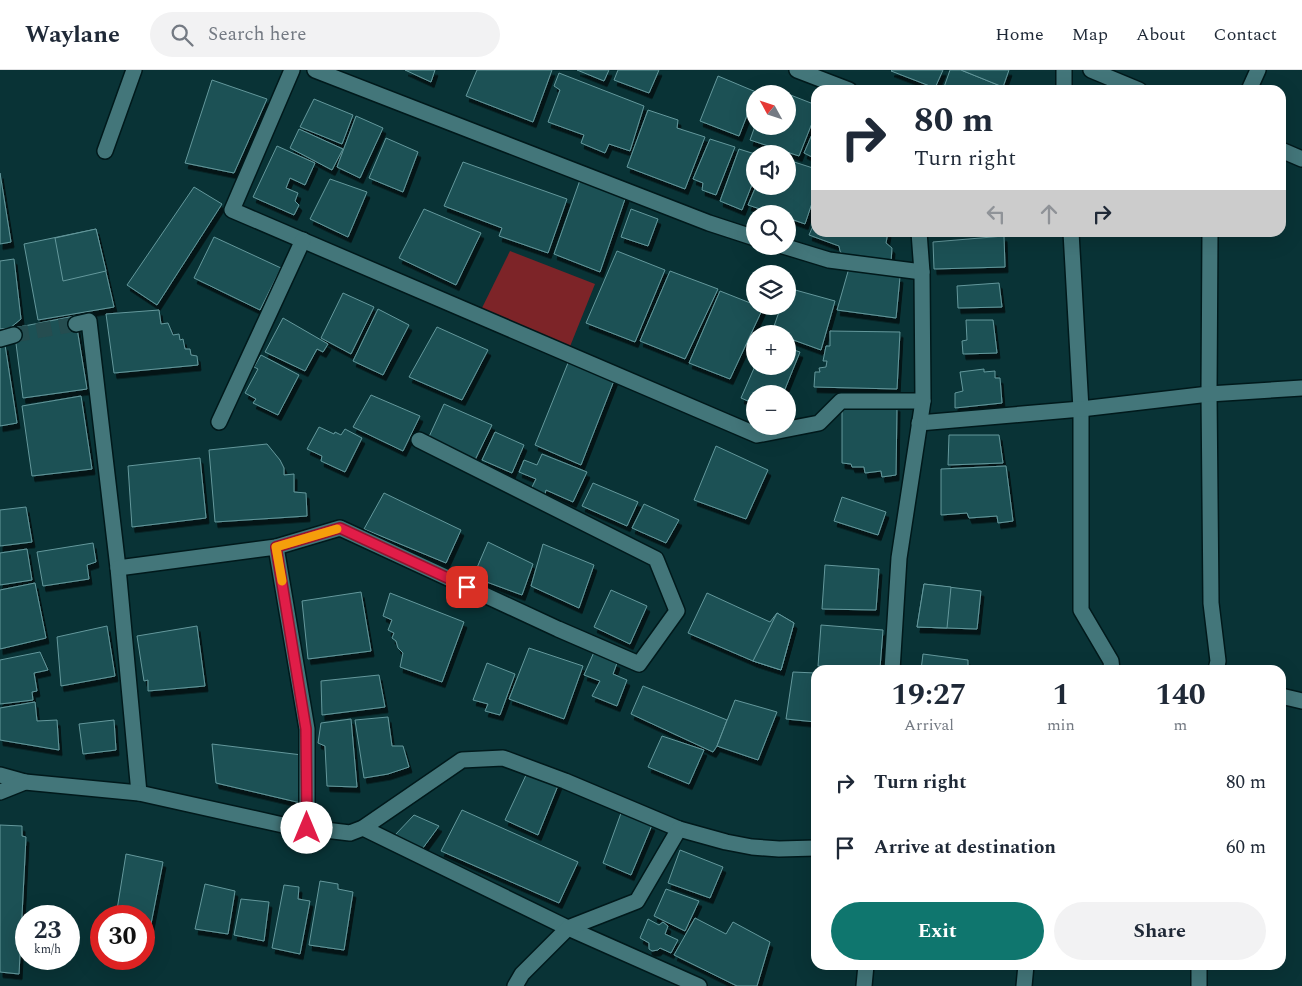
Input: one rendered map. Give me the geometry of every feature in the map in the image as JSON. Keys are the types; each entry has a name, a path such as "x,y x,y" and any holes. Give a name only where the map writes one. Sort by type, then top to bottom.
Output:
{"street":[{"path":"105,151 134,70"},
{"path":"292,70 232,210 757,435 819,423 841,401 923,401"},
{"path":"315,70 709,224 746,235"},
{"path":"797,70 836,85"},
{"path":"1064,70 1064,85"},
{"path":"1251,85 1258,70"},
{"path":"1100,72 1128,85"},
{"path":"1286,152 1302,159"},
{"path":"892,665 899,558 923,401 922,272 919,237"},
{"path":"1071,237 1081,409 1080,610 1111,661 1111,665"},
{"path":"1210,237 1211,603 1217,665"},
{"path":"219,422 303,240"},
{"path":"796,250 829,260 922,272"},
{"path":"76,324 89,321 118,568 139,794"},
{"path":"919,423 1081,409 1209,394 1302,388"},
{"path":"118,568 276,547 340,528 558,629 639,664 677,611 656,559 419,440"},
{"path":"276,547 306,729 307,828"},
{"path":"1286,697 1302,702"},
{"path":"0,775 25,782 139,794 283,826 350,833 363,828 462,760 503,758 565,781 678,829 752,847 811,848"},
{"path":"0,792 25,782"},
{"path":"363,828 568,928 699,986"},
{"path":"515,986 522,974 568,928 637,901 678,829"},
{"path":"864,986 866,970"},
{"path":"1024,986 1026,970"},
{"path":"1199,970 1199,986"}],"shaded area":[{"path":"510,251 595,284 569,349 480,312"}],"building":[{"path":"405,70 435,70 431,82"},
{"path":"477,70 552,70 533,122 466,96"},
{"path":"577,70 609,70 604,81"},
{"path":"618,70 659,70 649,93 614,80"},
{"path":"943,70 936,85 927,85 891,71"},
{"path":"950,70 961,70 998,85 945,85"},
{"path":"961,70 1009,70 1004,85 998,85"},
{"path":"559,73 644,106 630,151 609,144 605,153 581,143 584,135 548,122 560,90 554,86"},
{"path":"718,76 746,88 746,118 739,136 700,121"},
{"path":"212,80 267,99 234,173 185,163"},
{"path":"796,97 811,103 811,126 799,156 796,155 796,145 765,145 750,140 752,135 796,135"},
{"path":"314,99 353,115 342,144 300,127"},
{"path":"648,110 678,120 677,128 705,137 685,189 627,167"},
{"path":"356,116 383,128 360,178 337,167"},
{"path":"299,129 343,149 332,170 290,148"},
{"path":"811,137 811,156 804,153"},
{"path":"386,138 418,152 403,192 369,178"},
{"path":"710,139 735,147 716,195 702,190 703,183 693,179"},
{"path":"277,146 315,163 305,185 290,178 286,188 298,193 295,201 299,205 294,215 253,197"},
{"path":"739,149 746,151 746,195 748,195 742,210 720,201"},
{"path":"463,162 567,199 548,253 499,236 502,228 444,206"},
{"path":"796,163 811,167 811,206 805,224 796,221 796,205 748,205 752,195 796,195"},
{"path":"0,173 11,242 0,244"},
{"path":"330,179 367,192 348,237 310,219"},
{"path":"580,180 626,196 600,272 554,254"},
{"path":"194,187 222,204 157,305 127,285"},
{"path":"424,209 481,233 456,285 399,258"},
{"path":"631,209 658,219 648,246 621,237"},
{"path":"96,229 114,307 38,320 24,244"},
{"path":"96,229 106,271 63,281 55,238"},
{"path":"214,237 281,268 260,310 194,278"},
{"path":"814,237 887,237 886,243 892,248 891,262 851,255 843,256 839,246"},
{"path":"1004,237 1005,267 934,269 933,242"},
{"path":"617,251 665,270 635,342 586,323"},
{"path":"14,259 21,319 10,328 0,329 0,261"},
{"path":"849,268 900,277 896,318 837,310"},
{"path":"670,271 718,289 685,359 640,341"},
{"path":"999,283 1002,307 958,308 957,286"},
{"path":"796,290 835,301 821,350 796,341 796,325 774,325 778,315 796,315"},
{"path":"720,291 746,301 746,315 760,315 755,325 746,325 746,345 730,379 689,363"},
{"path":"343,293 374,307 351,354 321,338"},
{"path":"378,309 409,325 383,375 353,361"},
{"path":"159,310 161,324 168,323 173,335 179,334 180,340 183,339 185,349 190,349 191,355 197,356 198,365 114,373 106,314"},
{"path":"75,316 87,389 23,398 14,328"},
{"path":"283,318 328,344 323,352 317,349 305,371 265,352"},
{"path":"966,320 993,320 997,353 963,354 962,341 967,340"},
{"path":"437,327 488,350 462,400 409,377"},
{"path":"830,331 900,332 897,389 814,387 815,372 820,372 819,368 826,367 827,361 823,361 826,346 830,346"},
{"path":"0,345 5,345 17,423 0,426"},
{"path":"796,351 800,352 796,362"},
{"path":"261,355 299,375 278,415 253,403 256,399 245,393 258,369 254,367"},
{"path":"570,358 615,378 581,465 535,445"},
{"path":"984,369 984,372 995,371 995,378 1000,378 1002,403 955,408 955,393 963,391 960,372"},
{"path":"751,375 791,375 787,385 747,385"},
{"path":"746,387 746,400 741,398"},
{"path":"371,395 420,416 403,451 353,427"},
{"path":"81,396 92,469 32,476 22,406"},
{"path":"444,404 492,425 475,460 428,439"},
{"path":"842,406 897,406 896,475 882,477 881,471 865,473 864,467 852,467 851,464 842,463"},
{"path":"319,427 341,435 345,429 362,438 345,472 321,461 322,456 307,449"},
{"path":"495,432 524,445 512,473 482,460"},
{"path":"949,435 999,435 1003,463 948,465"},
{"path":"267,444 280,460 284,468 284,475 294,474 294,492 306,493 307,516 215,522 209,450"},
{"path":"716,446 768,470 746,519 694,500"},
{"path":"542,454 587,472 573,502 546,490 545,494 531,489 536,479 519,472 524,460 537,465"},
{"path":"200,458 206,518 132,527 128,466"},
{"path":"1006,466 1013,521 998,523 997,516 969,518 967,513 941,515 941,469"},
{"path":"593,483 638,502 627,526 582,506"},
{"path":"384,493 461,530 446,563 364,529"},
{"path":"842,497 886,512 878,535 834,521"},
{"path":"644,504 679,520 666,543 632,528"},
{"path":"26,507 32,542 0,546 0,510"},
{"path":"488,542 533,564 522,595 473,577"},
{"path":"93,543 96,562 87,565 89,579 43,586 37,552"},
{"path":"543,544 594,565 579,608 531,586"},
{"path":"27,549 32,580 0,585 0,553"},
{"path":"825,565 879,569 876,610 822,609"},
{"path":"35,583 46,638 0,649 0,590"},
{"path":"924,584 981,591 977,629 917,627"},
{"path":"924,584 951,587 947,628 917,627"},
{"path":"611,590 647,606 630,644 594,627"},
{"path":"361,592 371,651 308,659 302,601"},
{"path":"390,593 464,622 442,682 400,667 403,653 392,638 394,633 388,630 392,620 383,616"},
{"path":"707,593 770,622 777,613 794,623 781,670 753,661 688,633"},
{"path":"777,613 794,623 781,670 753,661"},
{"path":"821,625 883,630 880,665 818,665"},
{"path":"107,626 115,676 61,686 57,637"},
{"path":"197,626 205,686 148,691 148,680 144,681 137,636"},
{"path":"529,648 583,666 564,719 509,699"},
{"path":"40,652 48,670 34,673 37,691 32,692 33,700 0,704 0,660"},
{"path":"594,652 617,663 613,674 627,680 617,706 592,696 600,681 584,675"},
{"path":"923,654 968,660 968,665 922,665"},
{"path":"487,663 515,674 500,715 485,711 488,704 473,700"},
{"path":"793,672 811,673 811,722 786,719"},
{"path":"379,675 385,707 322,715 321,681"},
{"path":"643,686 727,720 713,752 631,714"},
{"path":"735,700 777,712 758,760 717,746"},
{"path":"35,702 37,721 57,720 59,750 0,740 0,708"},
{"path":"388,717 392,746 403,746 409,767 388,774 364,778 355,720"},
{"path":"351,719 357,787 327,786 325,746 318,743 321,723"},
{"path":"114,720 116,750 83,754 79,724"},
{"path":"662,736 704,750 689,784 648,767"},
{"path":"212,744 302,755 301,803 216,783"},
{"path":"527,773 559,783 538,835 505,820"},
{"path":"462,810 578,862 559,903 441,851"},
{"path":"621,813 652,825 631,875 603,863"},
{"path":"414,815 439,826 420,852 395,835"},
{"path":"0,825 22,826 22,836 26,837 23,905 15,905 15,970 19,970 19,974 0,972"},
{"path":"680,850 723,867 710,898 668,883"},
{"path":"126,854 163,862 155,905 118,905"},
{"path":"320,881 338,884 338,889 353,892 344,950 309,945"},
{"path":"205,884 235,891 228,934 195,929"},
{"path":"284,885 299,887 298,899 310,901 300,954 272,948"},
{"path":"666,889 699,901 685,931 654,916"},
{"path":"241,899 269,902 264,941 234,935"},
{"path":"695,918 726,934 733,922 770,942 757,986 737,986 674,955"},
{"path":"648,919 659,925 663,922 668,926 665,934 678,940 671,953 660,948 652,951 649,949 649,943 640,938"}],"tunnel":[{"path":"14,335 76,324"}],"slow traffic":[{"path":"282,581 276,547 337,529"}],"route":[{"path":"307,828 306,729 276,547 340,528 467,587"}]}
